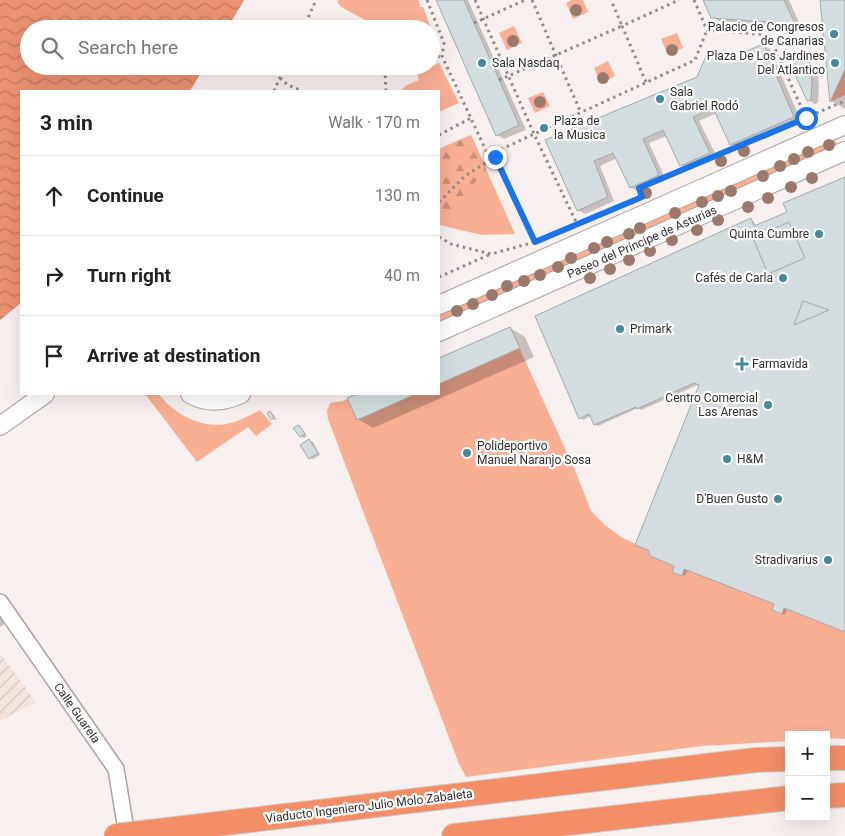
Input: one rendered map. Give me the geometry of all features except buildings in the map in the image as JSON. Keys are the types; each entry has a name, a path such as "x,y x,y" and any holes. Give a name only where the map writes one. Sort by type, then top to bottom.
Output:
{"highway":[{"path":"830,758 845,758"},
{"name":"Viaducto Ingeniero Julio Molo Zabaleta","path":"116,836 756,760 785,759"},
{"path":"830,796 845,795"},
{"path":"454,836 785,798"}],"street":[{"name":"Paseo del Príncipe de Asturias","path":"440,305 845,125"},
{"name":"Paseo del Príncipe de Asturias","path":"440,332 845,151"},
{"path":"0,426 44,395"},
{"path":"192,395 213,402 228,400 239,395"},
{"name":"Calle Guarela","path":"0,602 116,769 127,836"}],"path":[{"path":"307,20 316,0"},
{"path":"427,0 435,20"},
{"path":"475,0 534,134 577,224"},
{"path":"474,23 526,0"},
{"path":"532,0 581,113"},
{"path":"611,0 646,82"},
{"path":"499,80 679,0"},
{"path":"440,201 465,176 495,155 534,134 695,60 708,30 694,0"},
{"path":"708,30 769,35 806,118"},
{"path":"440,33 444,43 442,56 488,155 495,155"},
{"path":"274,90 281,75"},
{"path":"384,75 386,90"},
{"path":"280,78 300,90"},
{"path":"634,200 642,197 639,188 845,101"},
{"path":"440,134 471,118"},
{"path":"495,155 535,242"},
{"path":"440,277 491,254 535,242 585,220"},
{"path":"440,238 451,244 491,254"}],"shaded area":[{"path":"0,653 36,702 0,721"}],"green space":[{"path":"338,0 419,0 420,7 423,7 428,20 365,20 341,7"},
{"path":"572,0 583,0 588,12 573,19 566,3"},
{"path":"514,26 522,43 507,50 499,33"},
{"path":"677,33 683,48 668,55 661,39"},
{"path":"608,61 615,76 601,83 594,68"},
{"path":"440,65 459,103 440,112 440,90 402,90 405,86 419,80 418,75 440,75"},
{"path":"845,69 845,95 830,102"},
{"path":"543,92 550,106 535,113 528,98"},
{"path":"471,135 515,234 482,235 440,225 440,149"},
{"path":"471,135 486,168 483,175 465,192 447,214 440,217 440,149"},
{"path":"835,140 838,146 440,322 440,315"},
{"path":"510,327 577,475 591,511 605,525 621,537 648,550 650,556 674,566 672,572 682,576 684,569 774,604 772,610 781,614 784,608 845,632 845,739 830,738 830,731 785,731 785,741 702,746 466,777 459,764 328,419 327,411 330,403 343,401 355,395 440,395 440,358"},
{"path":"146,395 160,395 165,402 181,414 200,422 221,425 231,423 260,410 272,424 256,436 248,427 197,462"}],"water":[{"path":"0,0 244,0 232,20 20,20 20,75 200,75 191,90 20,90 20,304 0,320"}],"place":[{"name":"Palacio de Congresos de Canarias","path":"834,34"},
{"name":"Sala Nasdaq","path":"482,63"},
{"name":"Plaza De Los Jardines Del Atlantico","path":"835,63"},
{"name":"Sala Gabriel Rodó","path":"660,99"},
{"name":"Plaza de la Musica","path":"544,128"},
{"name":"Quinta Cumbre","path":"819,234"},
{"name":"Cafés de Carla","path":"783,278"},
{"name":"Primark","path":"620,329"},
{"name":"Farmavida","path":"742,364"},
{"name":"Centro Comercial Las Arenas","path":"768,405"},
{"name":"Polideportivo Manuel Naranjo Sosa","path":"467,453"},
{"name":"H&M","path":"727,459"},
{"name":"D'Buen Gusto","path":"778,499"},
{"name":"Stradivarius","path":"828,560"}],"route":[{"path":"495,157 535,242 642,197 639,188 806,118"}]}
